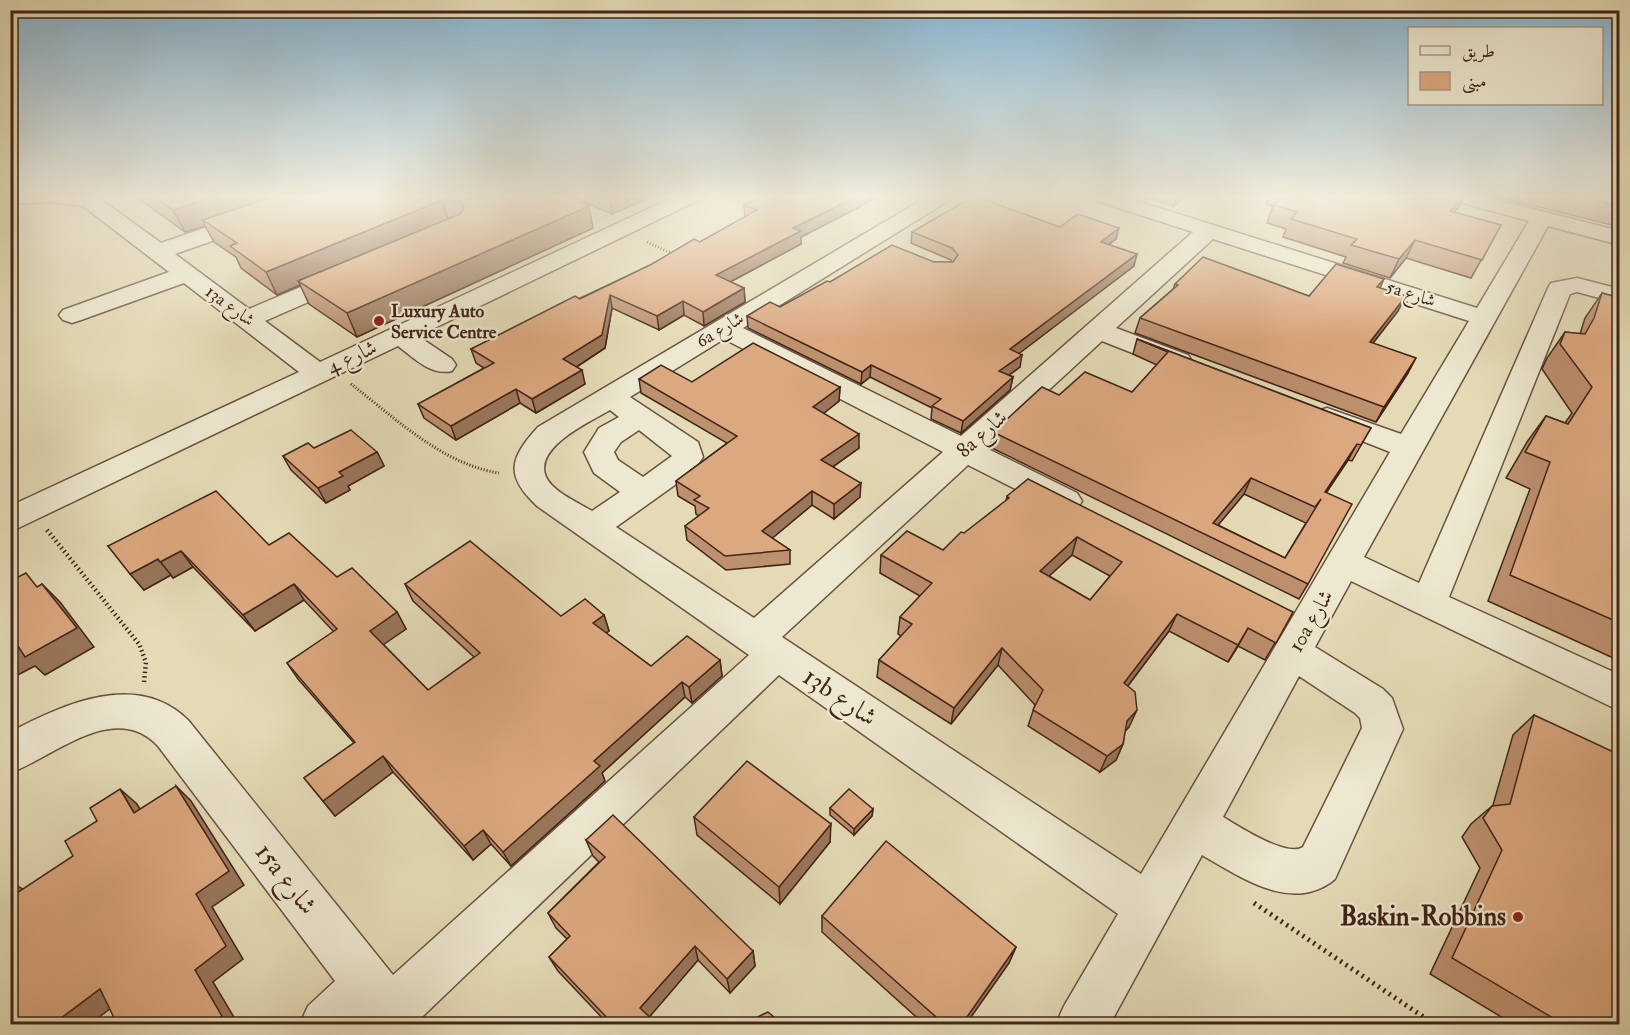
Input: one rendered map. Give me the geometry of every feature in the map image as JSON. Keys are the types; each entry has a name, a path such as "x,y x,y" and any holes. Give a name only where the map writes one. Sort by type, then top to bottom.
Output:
{"street":[{"name":"13a شارع","path":"147,243 247,319 323,370"},
{"path":"158,252 183,243"},
{"name":"شارع 4","path":"21,515 399,335 574,243"},
{"name":"6a شارع","path":"530,479 528,459 536,446 549,434 863,243"},
{"path":"885,243 902,250"},
{"name":"8a شارع","path":"326,1024 386,1007 766,647 964,450 1194,243"},
{"name":"5a شارع","path":"1251,243 1484,318"},
{"name":"10a شارع","path":"1082,1024 1194,825 1294,628 1344,563 1527,243"},
{"path":"247,319 363,269"},
{"path":"72,315 186,274"},
{"path":"1428,603 1560,288 1577,285 1614,295"},
{"path":"722,328 1090,513"},
{"path":"1099,330 1198,368"},
{"path":"399,335 442,365"},
{"path":"592,527 682,465 688,457 687,449 610,397"},
{"path":"1297,406 1408,448"},
{"path":"640,417 610,435 599,452 605,466 643,492"},
{"name":"13b شارع","path":"530,479 592,527 1148,908"},
{"path":"1344,563 1620,694"},
{"path":"1194,825 1275,868 1292,873 1308,872 1319,863 1383,729 1382,719 1369,701 1294,628"},
{"path":"10,754 58,727 95,714 128,711"},
{"name":"15a شارع","path":"128,711 156,718 173,733 386,1007"}],"path":[{"path":"650,243 674,255"},
{"path":"323,370 463,462 486,473 530,479"},
{"path":"21,515 146,657 147,673 142,691 128,711"},
{"path":"1246,897 1434,1024"}],"building":[{"path":"236,243 336,243 266,272 230,246"},
{"path":"389,243 505,243 347,313 298,281"},
{"path":"687,243 777,243 716,275 744,288 703,312 683,301 657,316 610,295 602,335 563,359 582,370 532,399 516,389 451,426 418,404 494,363 471,349 575,296 580,299 652,264"},
{"path":"940,243 1105,243 1137,254 1010,349 1022,355 999,371 1013,377 963,421 932,406 941,399 871,365 862,372 747,316 770,302 780,307 827,281 830,282 892,245 934,262 953,262 958,255 952,248"},
{"path":"1353,243 1412,243 1399,259 1351,245"},
{"path":"1426,243 1491,243 1482,260"},
{"path":"1203,257 1309,296 1336,264 1384,279 1377,287 1406,296 1370,342 1416,358 1384,407 1140,318 1178,285 1175,284"},
{"path":"1602,293 1620,298 1620,623 1510,575 1550,462 1525,452 1546,416 1568,424 1592,387 1560,344 1565,332 1585,334 1594,318"},
{"path":"1137,339 1371,428 1361,445 1357,444 1325,492 1352,504 1308,584 993,432 1042,387 1059,395 1085,372 1132,392 1168,352","holes":["1251,478 1315,507 1321,499 1285,558 1213,523"]},
{"path":"753,343 840,387 813,407 859,434 821,460 861,483 834,504 812,491 762,531 790,550 725,556 685,526 709,508 694,500 700,496 676,481 737,436 639,379 661,365 692,382"},
{"path":"351,430 377,452 339,472 343,476 318,488 283,456 308,443 314,448"},
{"path":"1028,479 1293,612 1276,643 1248,628 1238,645 1177,614 1124,683 1135,692 1137,710 1127,721 1123,744 1107,756 1033,710 1043,690 1002,648 954,708 879,660 912,624 900,617 932,583 881,555 907,531 943,550 961,532 964,533 1009,498 1007,496","holes":["1077,537 1122,562 1090,600 1040,571"]},
{"path":"216,491 269,545 289,533 337,577 352,568 397,612 370,631 428,690 480,653 405,584 470,541 561,616 585,599 604,615 593,623 651,666 687,636 720,660 689,687 682,682 594,761 600,766 503,852 483,830 464,846 383,756 323,801 304,778 355,742 287,663 337,629 294,584 243,615 181,551 160,562 158,559 130,574 108,546"},
{"path":"26,573 37,587 42,584 77,628 25,657 18,646 10,650 10,581"},
{"path":"1534,715 1620,755 1620,1024 1563,1024 1452,958 1502,850 1483,818 1492,806 1510,804"},
{"path":"747,761 831,824 779,887 694,817"},
{"path":"176,786 229,871 196,894 226,946 195,970 222,1016 212,1024 117,1024 100,989 53,1024 10,1024 10,883 12,882 17,893 73,856 65,841 97,821 90,808 120,789 134,813"},
{"path":"849,789 873,809 854,829 830,808"},
{"path":"613,815 753,951 727,979 695,946 640,1008 657,1024 613,1024 549,957 570,936 548,913 605,857 586,840"},
{"path":"886,841 1016,947 962,1024 944,1024 822,916"},
{"path":"768,1012 782,1024 743,1024"}],"place":[{"name":"Luxury Auto Service Centre","path":"379,321"},
{"name":"Baskin-Robbins","path":"1518,917"}]}
